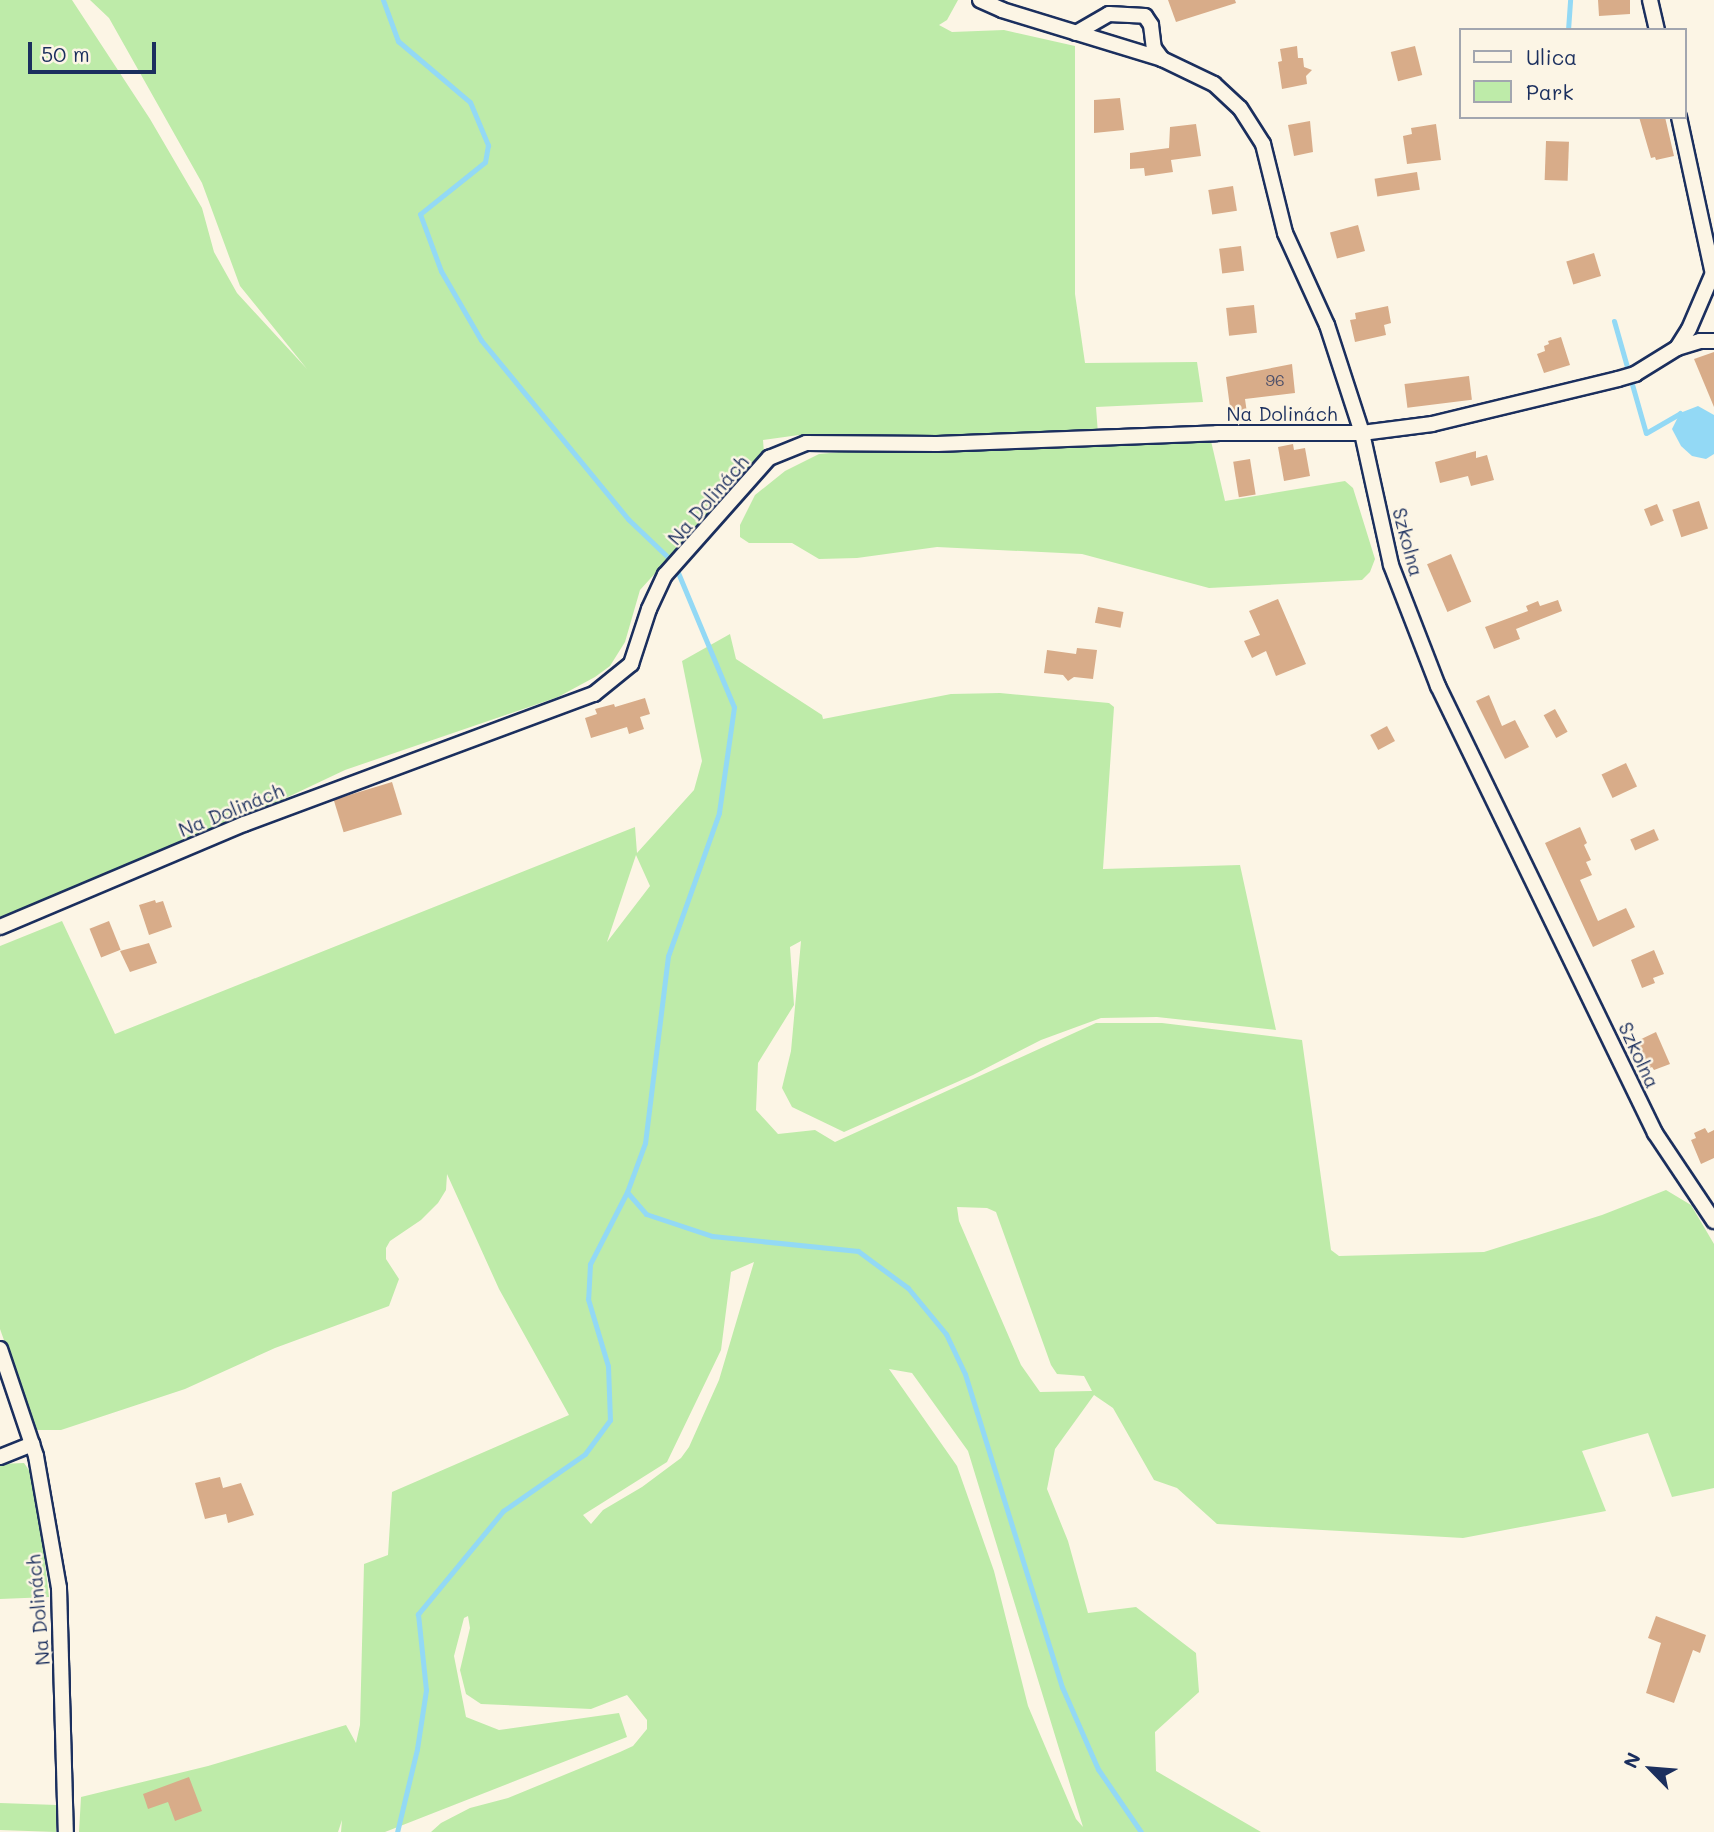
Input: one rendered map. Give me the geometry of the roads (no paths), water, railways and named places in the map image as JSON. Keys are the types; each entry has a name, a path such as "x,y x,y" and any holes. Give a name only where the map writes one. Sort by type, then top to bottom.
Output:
{"street":[{"name":"Szkolna","path":"980,0 1002,10 1162,60 1214,84 1240,108 1263,144 1285,233 1327,325 1362,433 1391,565 1438,686 1655,1133 1714,1221"},
{"path":"1650,0 1657,28"},
{"path":"1076,33 1109,14 1145,16 1151,25 1154,48 1162,60"},
{"path":"1676,348 1689,329 1713,276 1679,119"},
{"name":"Na Dolinách","path":"0,927 244,824 594,694 631,664 649,609 665,575 769,458 806,443 937,444 1217,433 1362,433 1432,424 1618,379 1635,374 1676,348 1700,341 1714,341"},
{"name":"Na Dolinách","path":"0,1349 32,1444 59,1588 66,1832"},
{"path":"0,1457 32,1444"}],"water":[{"path":"1698,406 1714,415 1714,454 1706,459 1692,456 1681,446 1672,429 1680,413"}],"waterway":[{"path":"383,0 398,41 470,102 488,145 485,162 420,214 441,271 481,340 628,519 674,563 734,707 719,813 668,956 645,1143 627,1192 590,1264 588,1299 608,1366 610,1420 585,1454 503,1511 418,1614 426,1690 417,1749 397,1832"},
{"path":"1568,28 1570,0"},
{"path":"1614,321 1646,433 1680,413 1683,416"},
{"path":"627,1192 646,1214 712,1236 858,1251 908,1288 946,1334 965,1374 1062,1687 1098,1769 1141,1832"}]}
